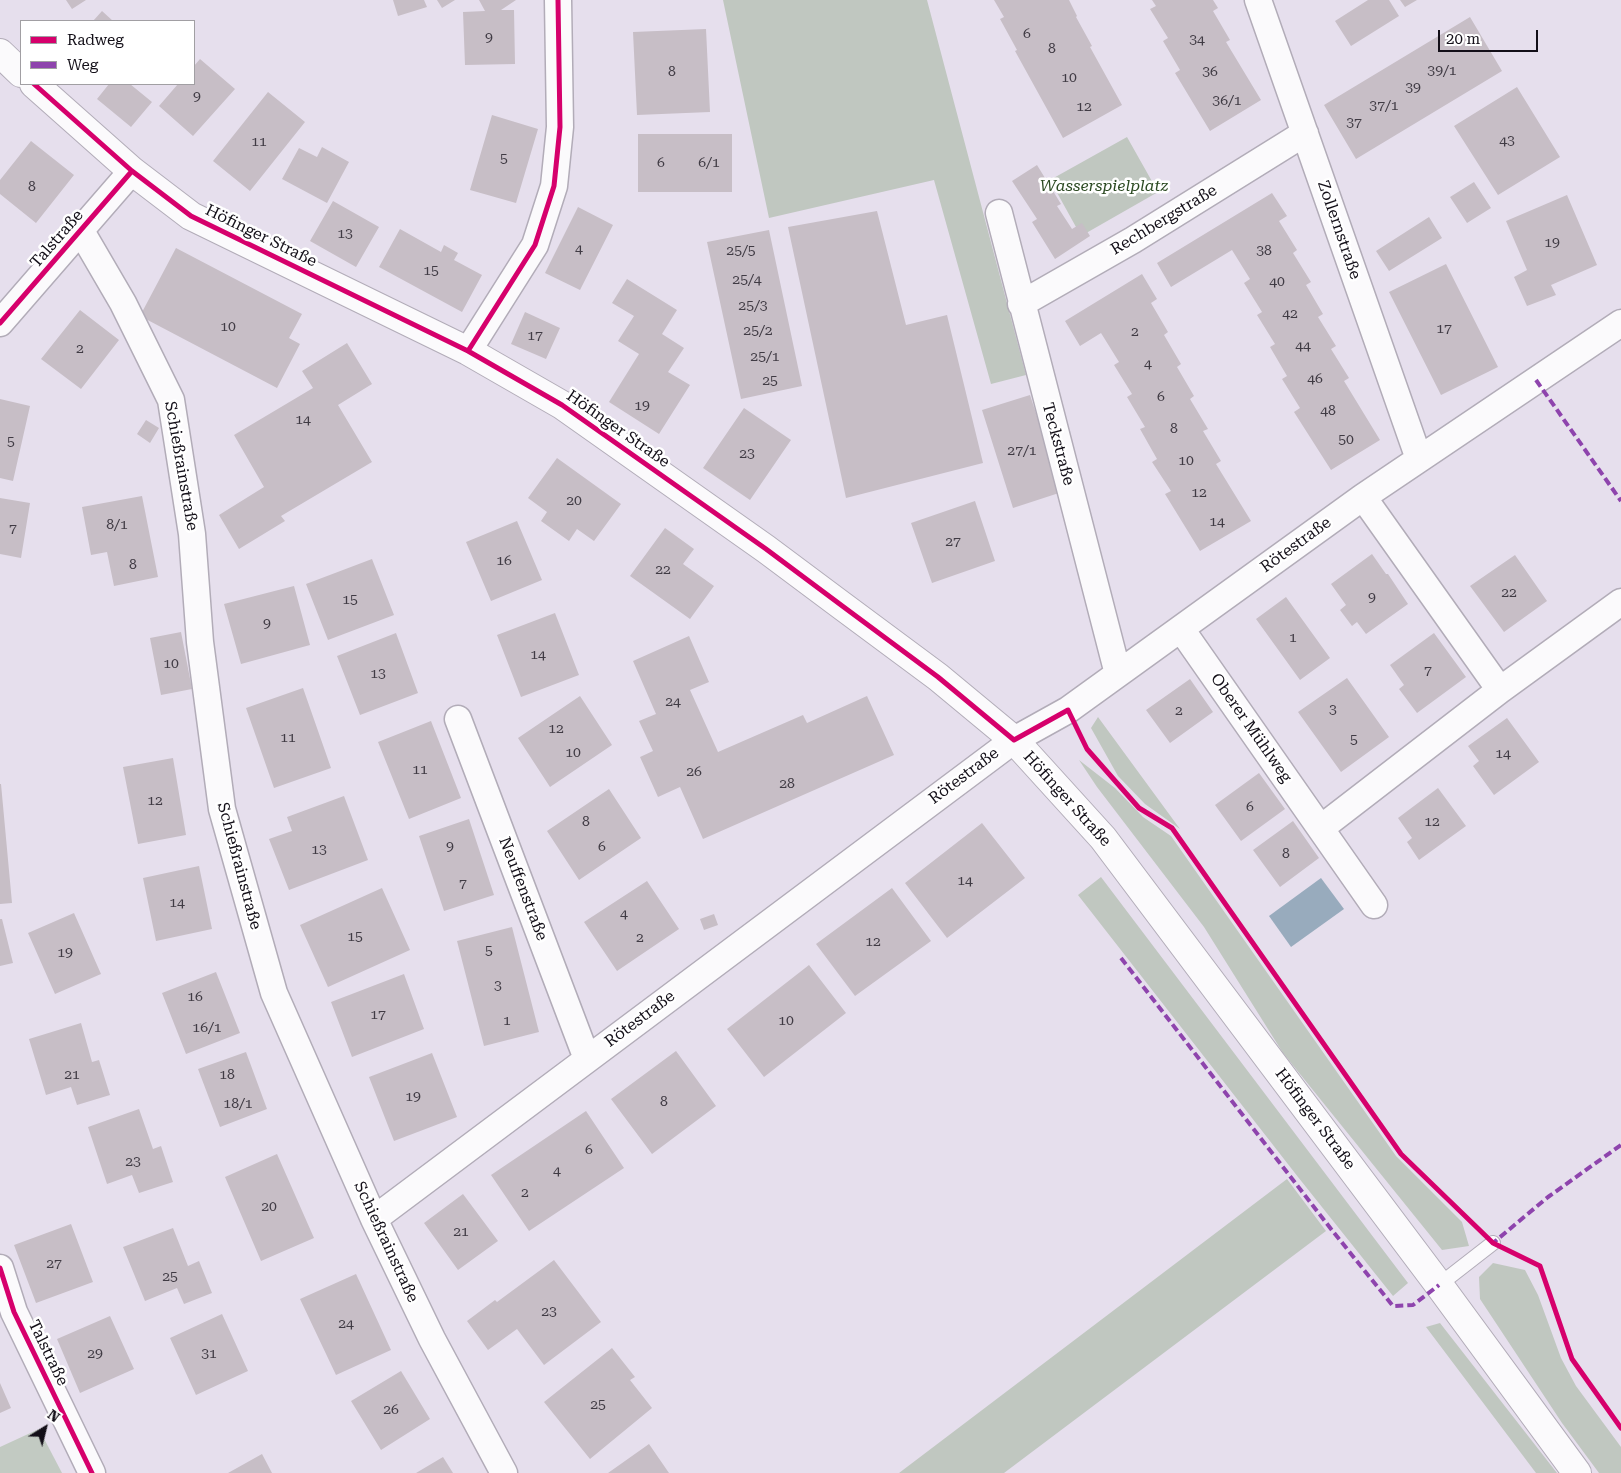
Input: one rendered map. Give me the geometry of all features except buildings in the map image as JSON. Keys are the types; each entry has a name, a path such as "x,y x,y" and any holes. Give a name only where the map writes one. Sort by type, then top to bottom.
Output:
{"street":[{"path":"468,350 535,245 554,186 560,126 558,0"},
{"name":"Zollernstraße","path":"1258,0 1419,459"},
{"path":"0,53 20,72"},
{"name":"Höfinger Straße","path":"35,85 132,171 191,216 468,350 562,405 709,509 931,672 1014,740 1103,838 1439,1285 1577,1473"},
{"name":"Rechbergstraße","path":"1021,304 1141,235 1305,133"},
{"name":"Talstraße","path":"0,323 132,171"},
{"name":"Teckstraße","path":"999,213 1118,674"},
{"name":"Schießrainstraße","path":"81,231 123,303 171,400 192,534 200,642 222,809 274,993 374,1219 432,1339 504,1473"},
{"name":"Rötestraße","path":"374,1219 1014,740 1068,710 1363,497 1621,323"},
{"path":"1363,497 1500,690"},
{"path":"1321,828 1500,690 1621,602"},
{"name":"Oberer Mühlweg","path":"1181,629 1374,905"},
{"name":"Neuffenstraße","path":"458,719 587,1059"},
{"name":"Talstraße","path":"0,1268 14,1312 92,1473"}],"lane":[{"path":"1439,1285 1493,1243"}],"green space":[{"path":"723,0 927,0 1026,375 991,384 934,180 769,218"},
{"name":"Wasserspielplatz","path":"1127,137 1158,192 1081,236 1050,180"},
{"path":"1098,717 1180,829 1145,804 1118,776 1091,728"},
{"path":"1079,760 1115,788 1143,817 1171,836 1396,1156 1462,1222 1469,1246 1442,1250 1283,1053 1204,927 1097,787"},
{"path":"1101,877 1408,1283 1393,1296 1078,895"},
{"path":"1287,1179 1326,1231 1004,1473 899,1473"},
{"path":"1493,1263 1525,1270 1538,1295 1561,1358 1576,1386 1621,1447 1621,1473 1599,1473 1562,1423 1480,1299 1479,1277"},
{"path":"1440,1323 1557,1473 1536,1473 1426,1327"}],"shaded area":[{"path":"39,1429 62,1473 0,1473 0,1447"}],"water":[{"path":"1321,878 1344,909 1291,947 1269,916"}],"marked path":[{"path":"1536,380 1621,501"},
{"path":"1121,958 1393,1306 1413,1305 1439,1285"},
{"path":"1491,1241 1493,1243 1548,1197 1621,1145"}],"cycle path":[{"path":"468,351 535,245 554,186 560,127 558,0"},
{"path":"35,85 132,171 191,216 468,351 562,405 766,549 938,677 1014,740 1068,710 1087,749 1139,808 1172,828 1401,1154 1493,1243 1540,1266 1572,1359 1621,1428"},
{"path":"0,323 132,171"},
{"path":"0,1268 14,1312 92,1473"}]}
